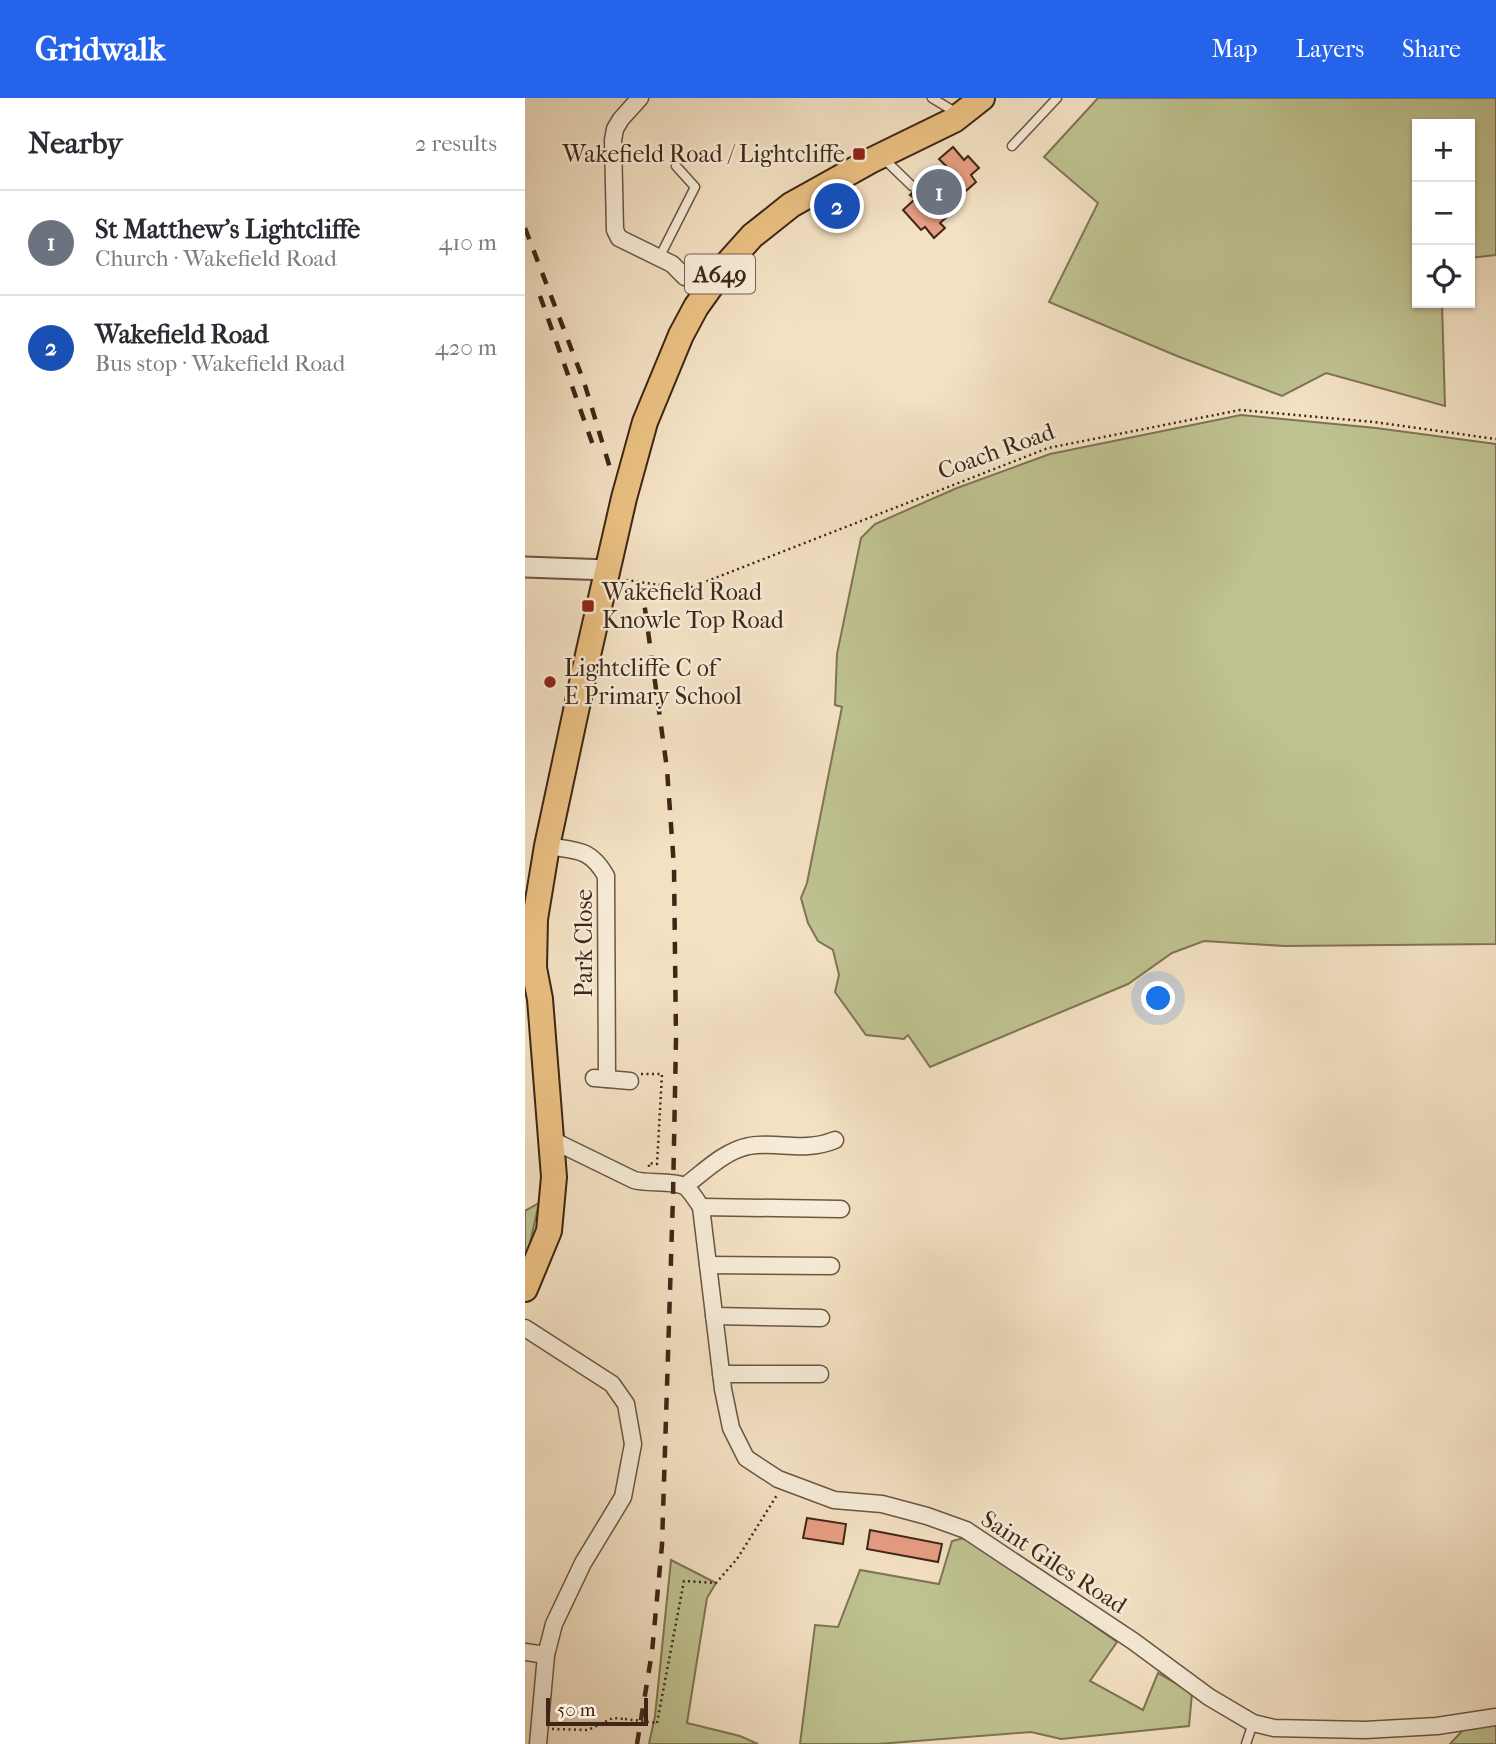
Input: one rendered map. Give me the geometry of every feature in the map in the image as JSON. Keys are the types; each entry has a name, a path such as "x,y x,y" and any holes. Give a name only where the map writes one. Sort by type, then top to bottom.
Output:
{"main road":[{"name":"A649","path":"525,1289 549,1231 554,1177 540,999 530,968 539,858 645,422 681,335 726,265 752,236 791,205 960,115 982,98"}],"street":[{"path":"640,98 615,129 613,141 614,224 619,238 671,264 685,277 712,286"},
{"path":"525,567 607,574"},
{"name":"Park Close","path":"539,858 581,851 597,861 606,876 601,1079 630,1081"},
{"path":"552,1140 634,1180 647,1184 685,1186 701,1207 841,1209"},
{"path":"685,1186 725,1155 750,1146 819,1147 835,1140"},
{"name":"Saint Giles Road","path":"701,1207 721,1374 731,1428 746,1458 784,1481 834,1500 882,1504 966,1530 1133,1641 1209,1697 1252,1723 1274,1728 1365,1730 1437,1726 1496,1717"},
{"path":"708,1265 831,1266"},
{"path":"715,1316 821,1318"},
{"path":"525,1328 612,1384 626,1404 633,1444 623,1497 583,1563 554,1625 546,1655 538,1736"},
{"path":"721,1374 820,1374"},
{"path":"525,1652 546,1655"}],"lane":[{"path":"932,98 960,115"},
{"path":"1012,146 1057,98"},
{"path":"881,156 912,186"},
{"path":"659,258 694,194 695,187 676,166"},
{"path":"1245,1744 1252,1723"}],"path":[{"name":"Coach Road","path":"607,574 687,589 1048,448 1240,410 1374,422 1496,439"},
{"path":"630,1081 636,1074 661,1074 657,1164 649,1163 647,1184"},
{"path":"538,1736 589,1730 613,1718 657,1723 684,1581 716,1583 737,1559 784,1481"}],"green space":[{"path":"1098,98 1496,98 1496,255 1475,257 1475,119 1412,119 1412,308 1442,308 1445,406 1326,373 1282,396 1177,356 1049,302 1098,203 1044,157"},
{"path":"1241,415 1376,428 1496,444 1496,944 1284,946 1204,941 1172,953 1128,984 930,1067 908,1035 904,1039 866,1035 835,992 839,975 833,950 818,941 808,923 801,898 807,883 842,707 835,705 837,654 861,538 875,524 957,488 1050,454"},
{"path":"539,1203 530,1243 525,1255 525,1211"},
{"path":"968,1537 1117,1642 1090,1681 1143,1710 1158,1673 1192,1693 1189,1726 1061,1739 1031,1732 878,1744 800,1744 815,1625 838,1627 860,1570 939,1584 952,1541"},
{"path":"671,1560 716,1583 707,1598 687,1723 740,1736 758,1744 649,1744 655,1716"},
{"path":"1496,1725 1496,1744 1450,1744 1464,1729"}],"building":[{"path":"953,147 964,160 968,156 979,168 971,175 976,182 950,205 955,210 940,223 945,228 934,238 925,227 921,230 903,210 915,199 910,195 946,166 939,159"},
{"path":"807,1518 846,1524 843,1544 803,1538"},
{"path":"870,1530 942,1544 938,1562 867,1549"}],"railway":[{"path":"525,228 584,382 610,468"},
{"path":"540,296 594,448"},
{"path":"637,1744 652,1652 662,1545 676,1039 674,867 667,769 641,589"}],"place":[{"name":"Wakefield Road / Lightcliffe","path":"859,154"},
{"name":"St Matthew's Lightcliffe","path":"939,192"},
{"name":"Wakefield Road","path":"837,206"},
{"name":"Wakefield Road Knowle Top Road","path":"588,606"},
{"name":"Lightcliffe C of E Primary School","path":"550,682"}]}
